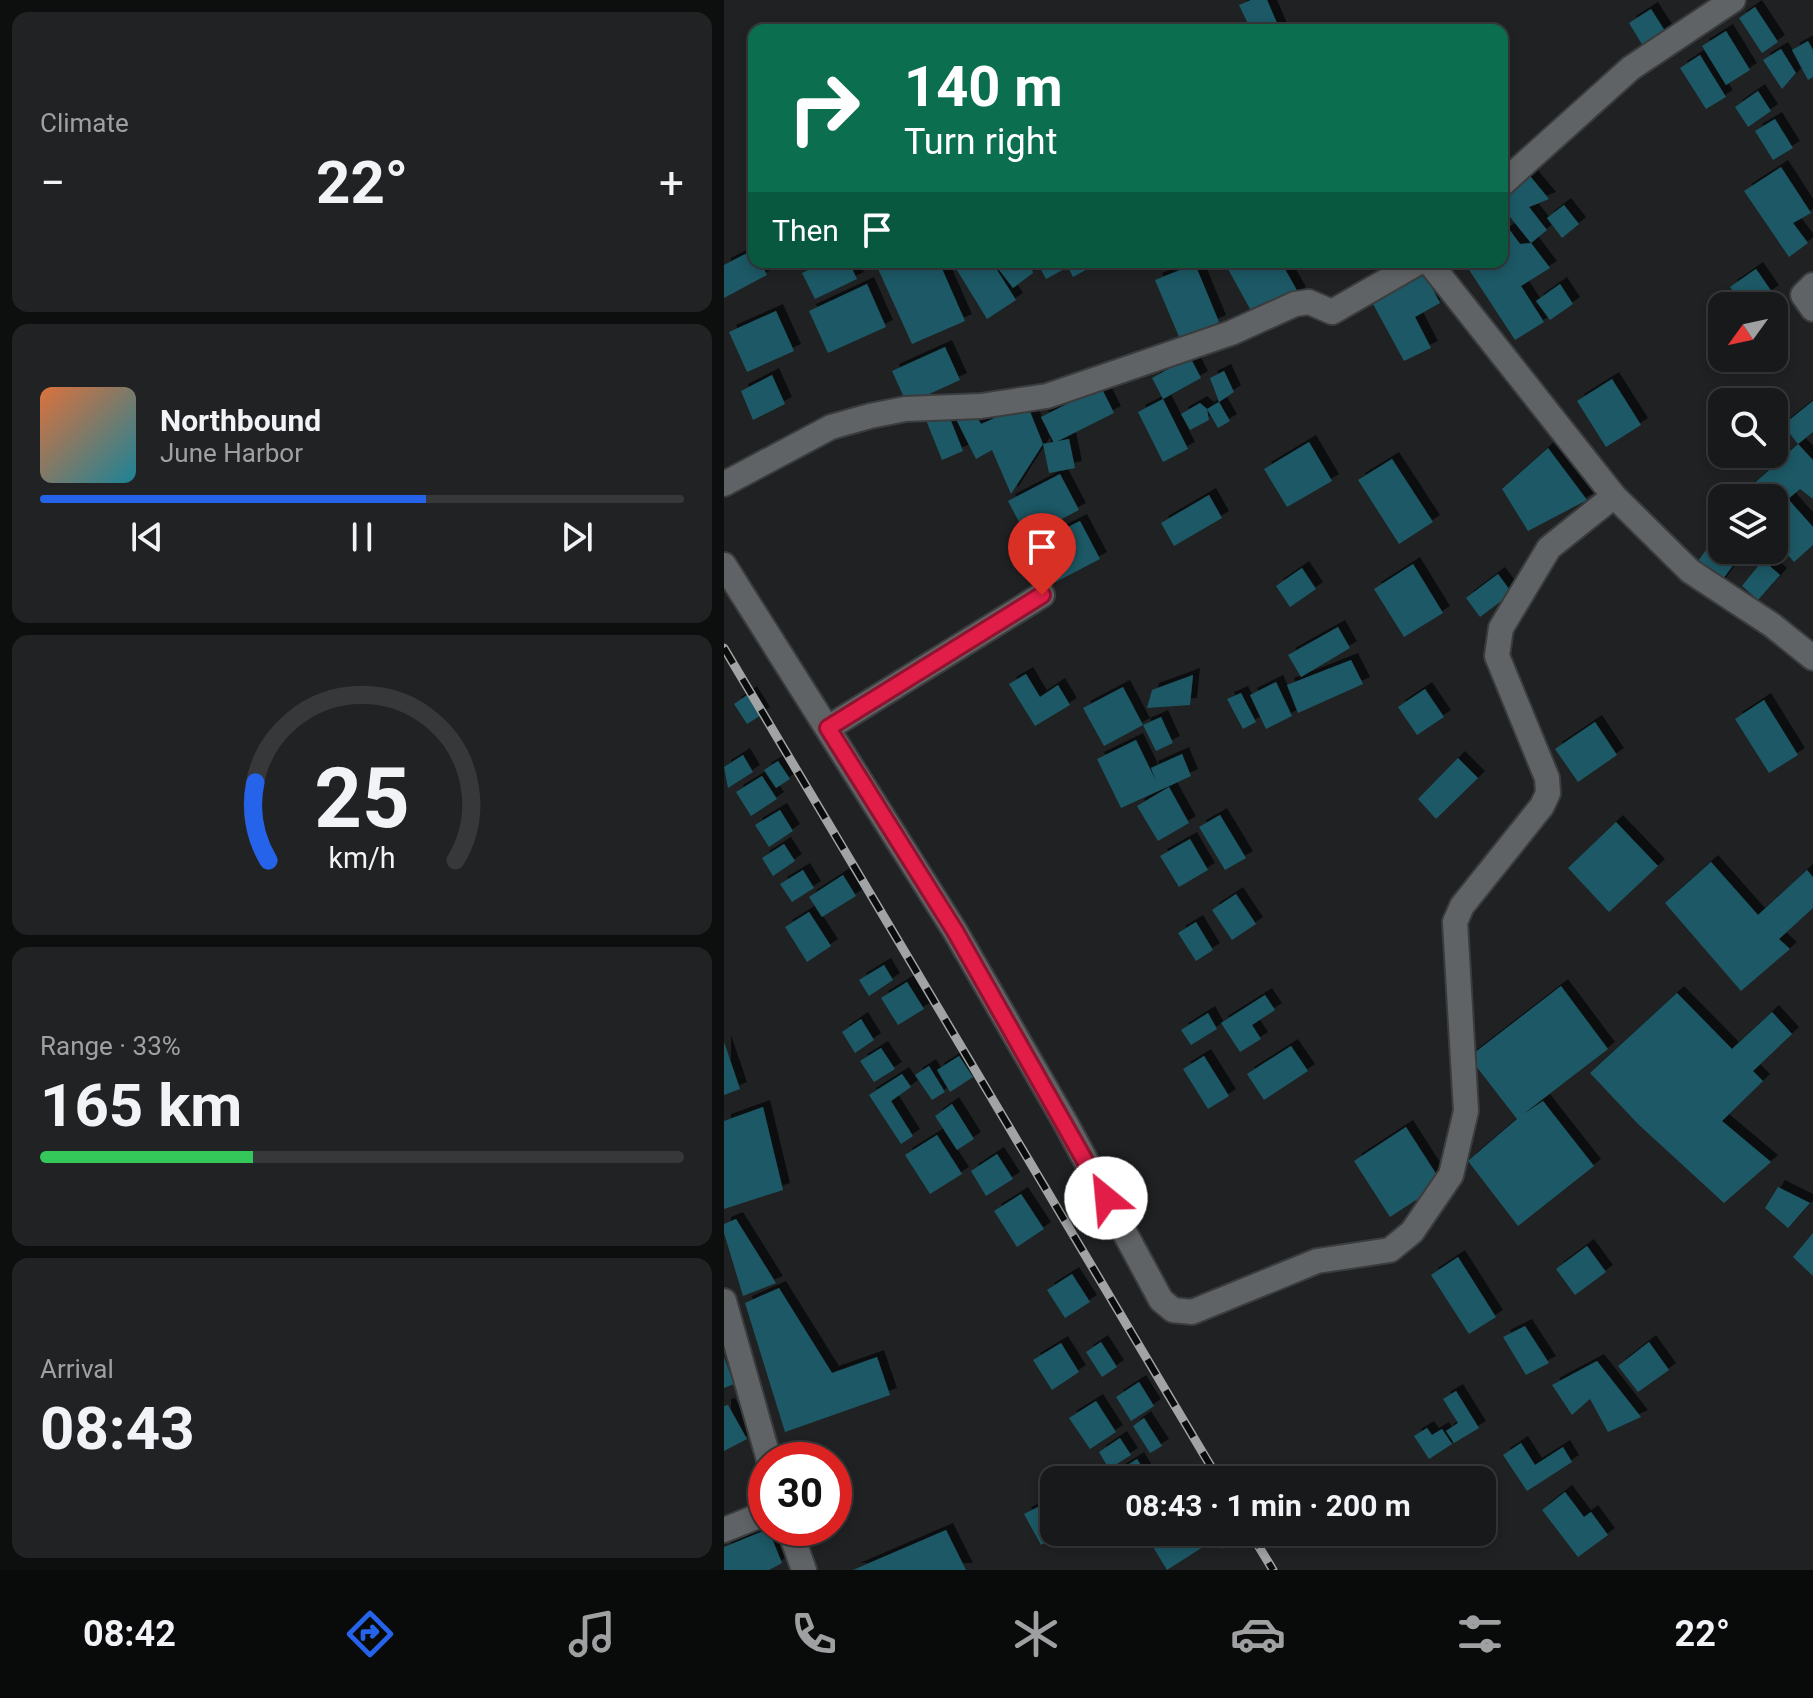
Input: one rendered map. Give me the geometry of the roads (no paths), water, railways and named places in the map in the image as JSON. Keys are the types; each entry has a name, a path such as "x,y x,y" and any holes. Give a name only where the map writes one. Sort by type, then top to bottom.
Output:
{"street":[{"path":"1508,179 1631,68 1733,0"},
{"path":"724,484 831,427 905,409 981,406 1047,396 1231,333 1295,304 1309,302 1332,312 1409,268"},
{"path":"1434,268 1614,496 1690,571 1772,625 1813,658"},
{"path":"1813,285 1803,295 1813,309"},
{"path":"724,565 955,931 1065,1122 1161,1300 1173,1310 1192,1312 1317,1261 1390,1250 1412,1232 1451,1175 1466,1111 1455,922 1462,906 1542,806 1548,793 1547,778 1497,656 1501,628 1549,548 1614,496"},
{"path":"828,728 1042,595"},
{"path":"724,1301 764,1442"},
{"path":"724,1530 748,1520"},
{"path":"795,1546 804,1570"}],"railway":[{"path":"724,648 1211,1466"},
{"path":"1258,1546 1273,1570"}]}
